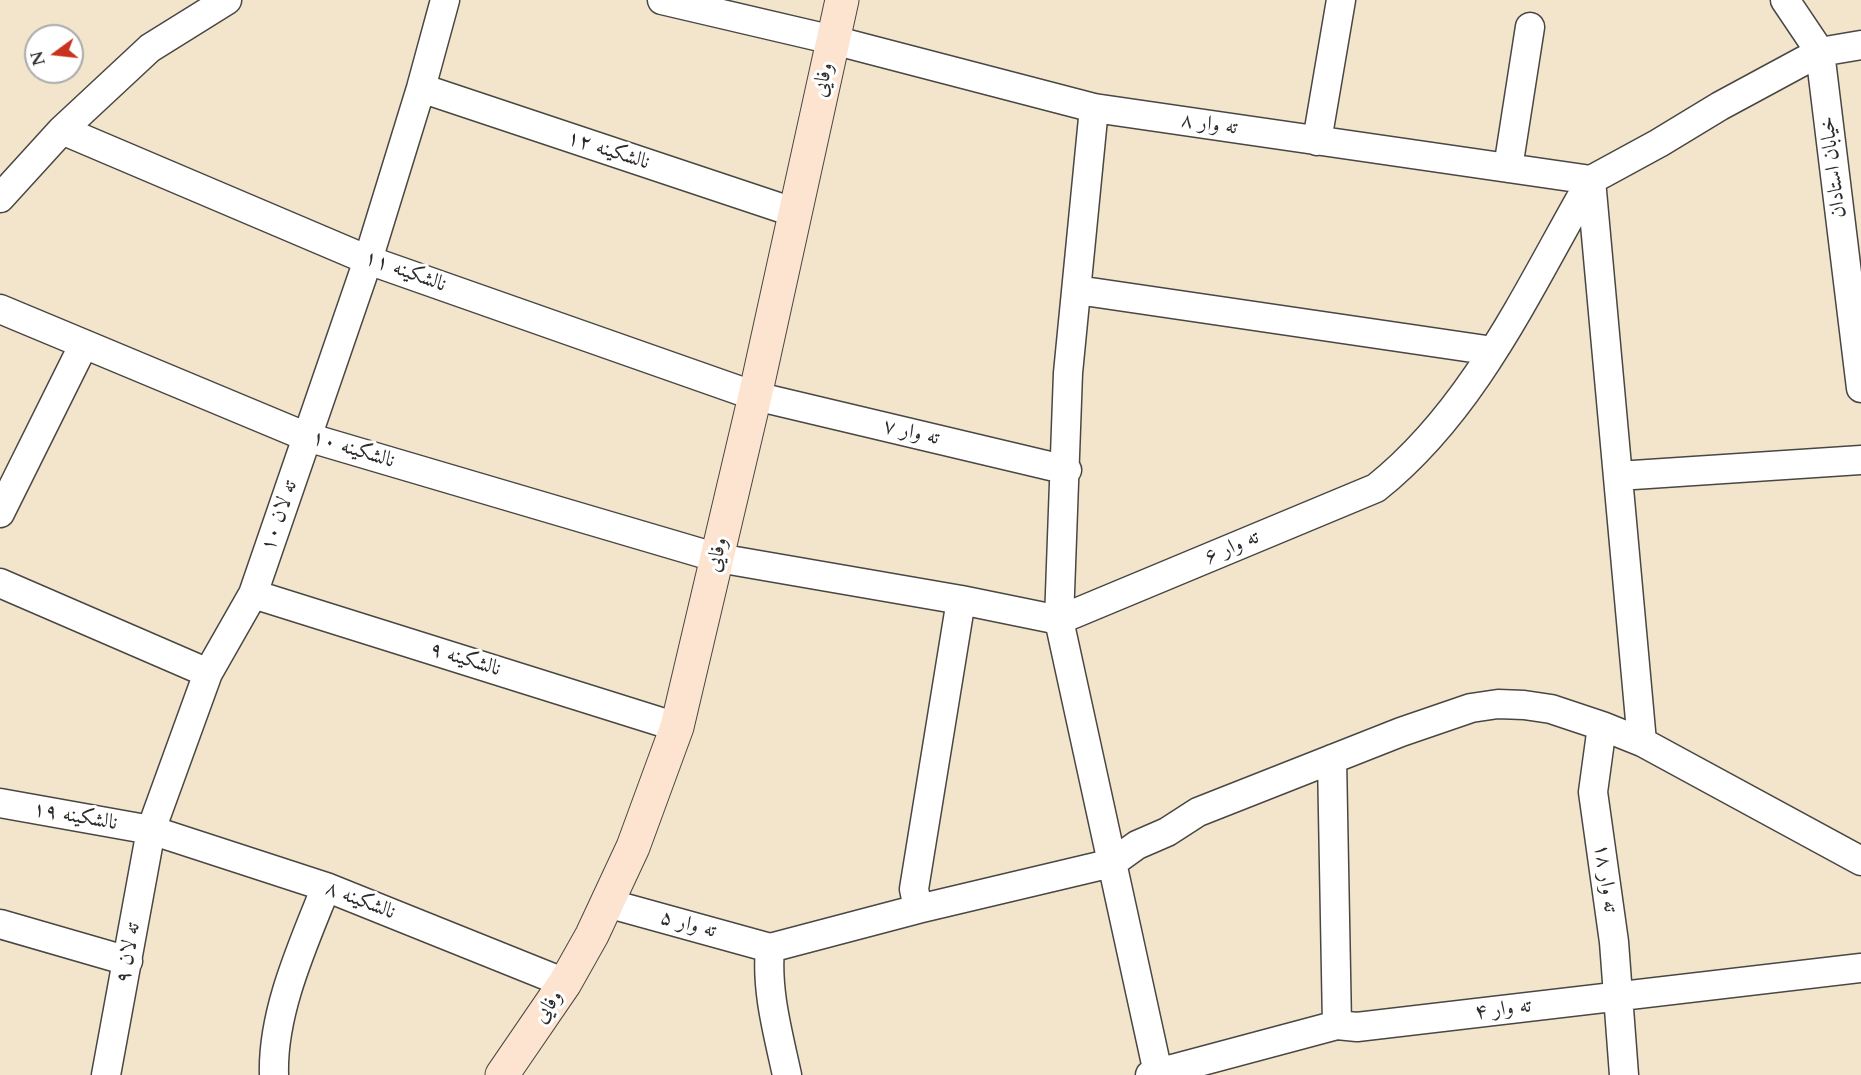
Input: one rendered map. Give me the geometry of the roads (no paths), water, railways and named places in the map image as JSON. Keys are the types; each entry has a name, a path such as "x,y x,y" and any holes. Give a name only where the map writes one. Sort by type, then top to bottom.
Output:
{"street":[{"path":"0,198 62,130 150,48 227,0"},
{"name":"ته لان ۱۰","path":"208,673 253,594 368,260 421,88 445,0"},
{"name":"ته وار ۸","path":"662,0 833,40 1094,108 1591,180"},
{"name":"وفایی","path":"502,1075 565,983 606,903 633,847 676,727 755,396 842,0"},
{"path":"1317,141 1341,0"},
{"path":"1785,0 1820,52"},
{"path":"1508,168 1530,27"},
{"path":"1642,742 1591,180 1820,52 1861,45"},
{"name":"خیابان استادان","path":"1820,52 1861,388"},
{"name":"نالشکینه ۱۲","path":"421,88 796,213"},
{"path":"1094,108 1068,373 1067,470 1059,620 1112,863 1154,1074"},
{"name":"نالشکینه ۱۱","path":"62,130 368,260 755,396"},
{"name":"ته وار ۶","path":"1059,620 1376,488 1408,462 1435,433 1473,385 1591,180"},
{"path":"1077,290 1493,351"},
{"name":"نالشکینه ۱۰","path":"0,309 307,437 718,558"},
{"path":"0,513 84,344"},
{"name":"ته وار ۷","path":"755,396 1067,470"},
{"path":"1618,476 1861,460"},
{"path":"718,558 961,600 1059,620"},
{"path":"0,583 208,673"},
{"name":"نالشکینه ۹","path":"253,594 676,727"},
{"path":"918,909 914,889 961,600"},
{"name":"ته لان ۹","path":"106,1075 151,830 208,673"},
{"path":"787,1075 770,995 768,972 770,948 918,909 1112,863 1137,845 1167,832 1198,812 1332,759 1471,708 1497,704 1551,709 1602,726 1642,742 1861,861"},
{"name":"ته وار ۱۸","path":"1602,726 1593,792 1614,942 1624,1075"},
{"path":"1332,759 1337,1025"},
{"name":"نالشکینه ۱۹","path":"0,803 151,830"},
{"name":"نالشکینه ۸","path":"151,830 326,887 565,983"},
{"path":"274,1075 273,1052 295,965 326,887"},
{"name":"ته وار ۵","path":"606,903 770,948"},
{"path":"0,924 128,962"},
{"name":"ته وار ۴","path":"1154,1074 1337,1025 1357,1027 1861,968"}]}
